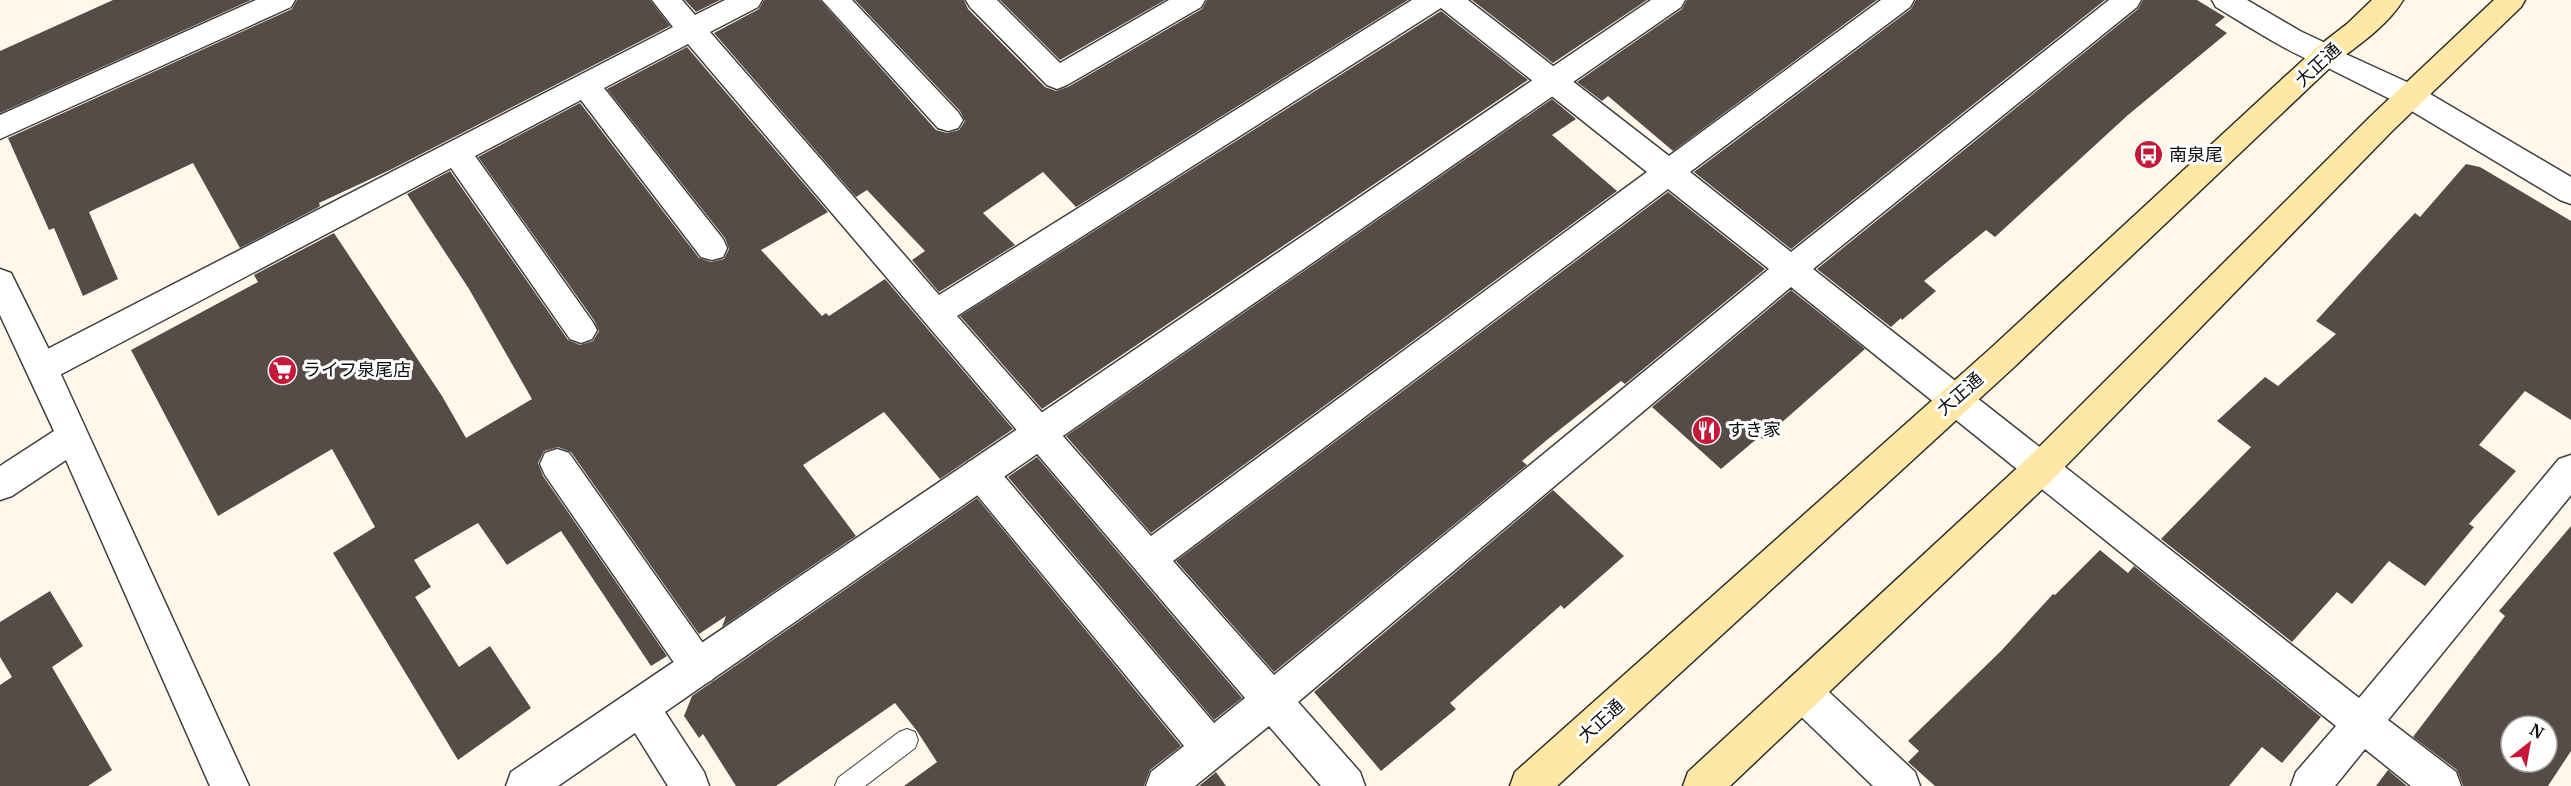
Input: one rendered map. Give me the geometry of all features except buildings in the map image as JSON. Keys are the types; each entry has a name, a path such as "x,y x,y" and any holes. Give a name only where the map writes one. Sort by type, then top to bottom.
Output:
{"main road":[{"name":"大正通","path":"1529,786 2015,346 2326,55 2389,0"},
{"path":"1702,786 2040,469 2410,96 2511,0"}],"street":[{"path":"0,128 281,0"},
{"path":"666,0 935,314 1346,786"},
{"path":"42,368 748,0"},
{"path":"836,0 948,120"},
{"path":"980,0 1058,78 1191,0"},
{"path":"935,314 1433,0"},
{"path":"1449,0 2442,786"},
{"path":"525,786 1671,0"},
{"path":"1148,559 1900,0"},
{"path":"1165,786 1272,700 1790,270 2127,0"},
{"path":"2226,0 2290,38 2410,96 2571,192"},
{"path":"586,85 712,248"},
{"path":"456,152 581,330"},
{"path":"0,282 42,368 230,786"},
{"path":"0,485 73,437"},
{"path":"557,464 699,668"},
{"path":"2310,786 2571,470"},
{"path":"980,473 1211,749"},
{"path":"1802,692 1900,786"},
{"path":"641,708 690,786"}],"lane":[{"path":"846,786 906,740"}],"place":[{"name":"南泉尾","path":"2148,155"},
{"name":"ライフ泉尾店","path":"282,370"},
{"name":"すき家","path":"1706,430"}]}
